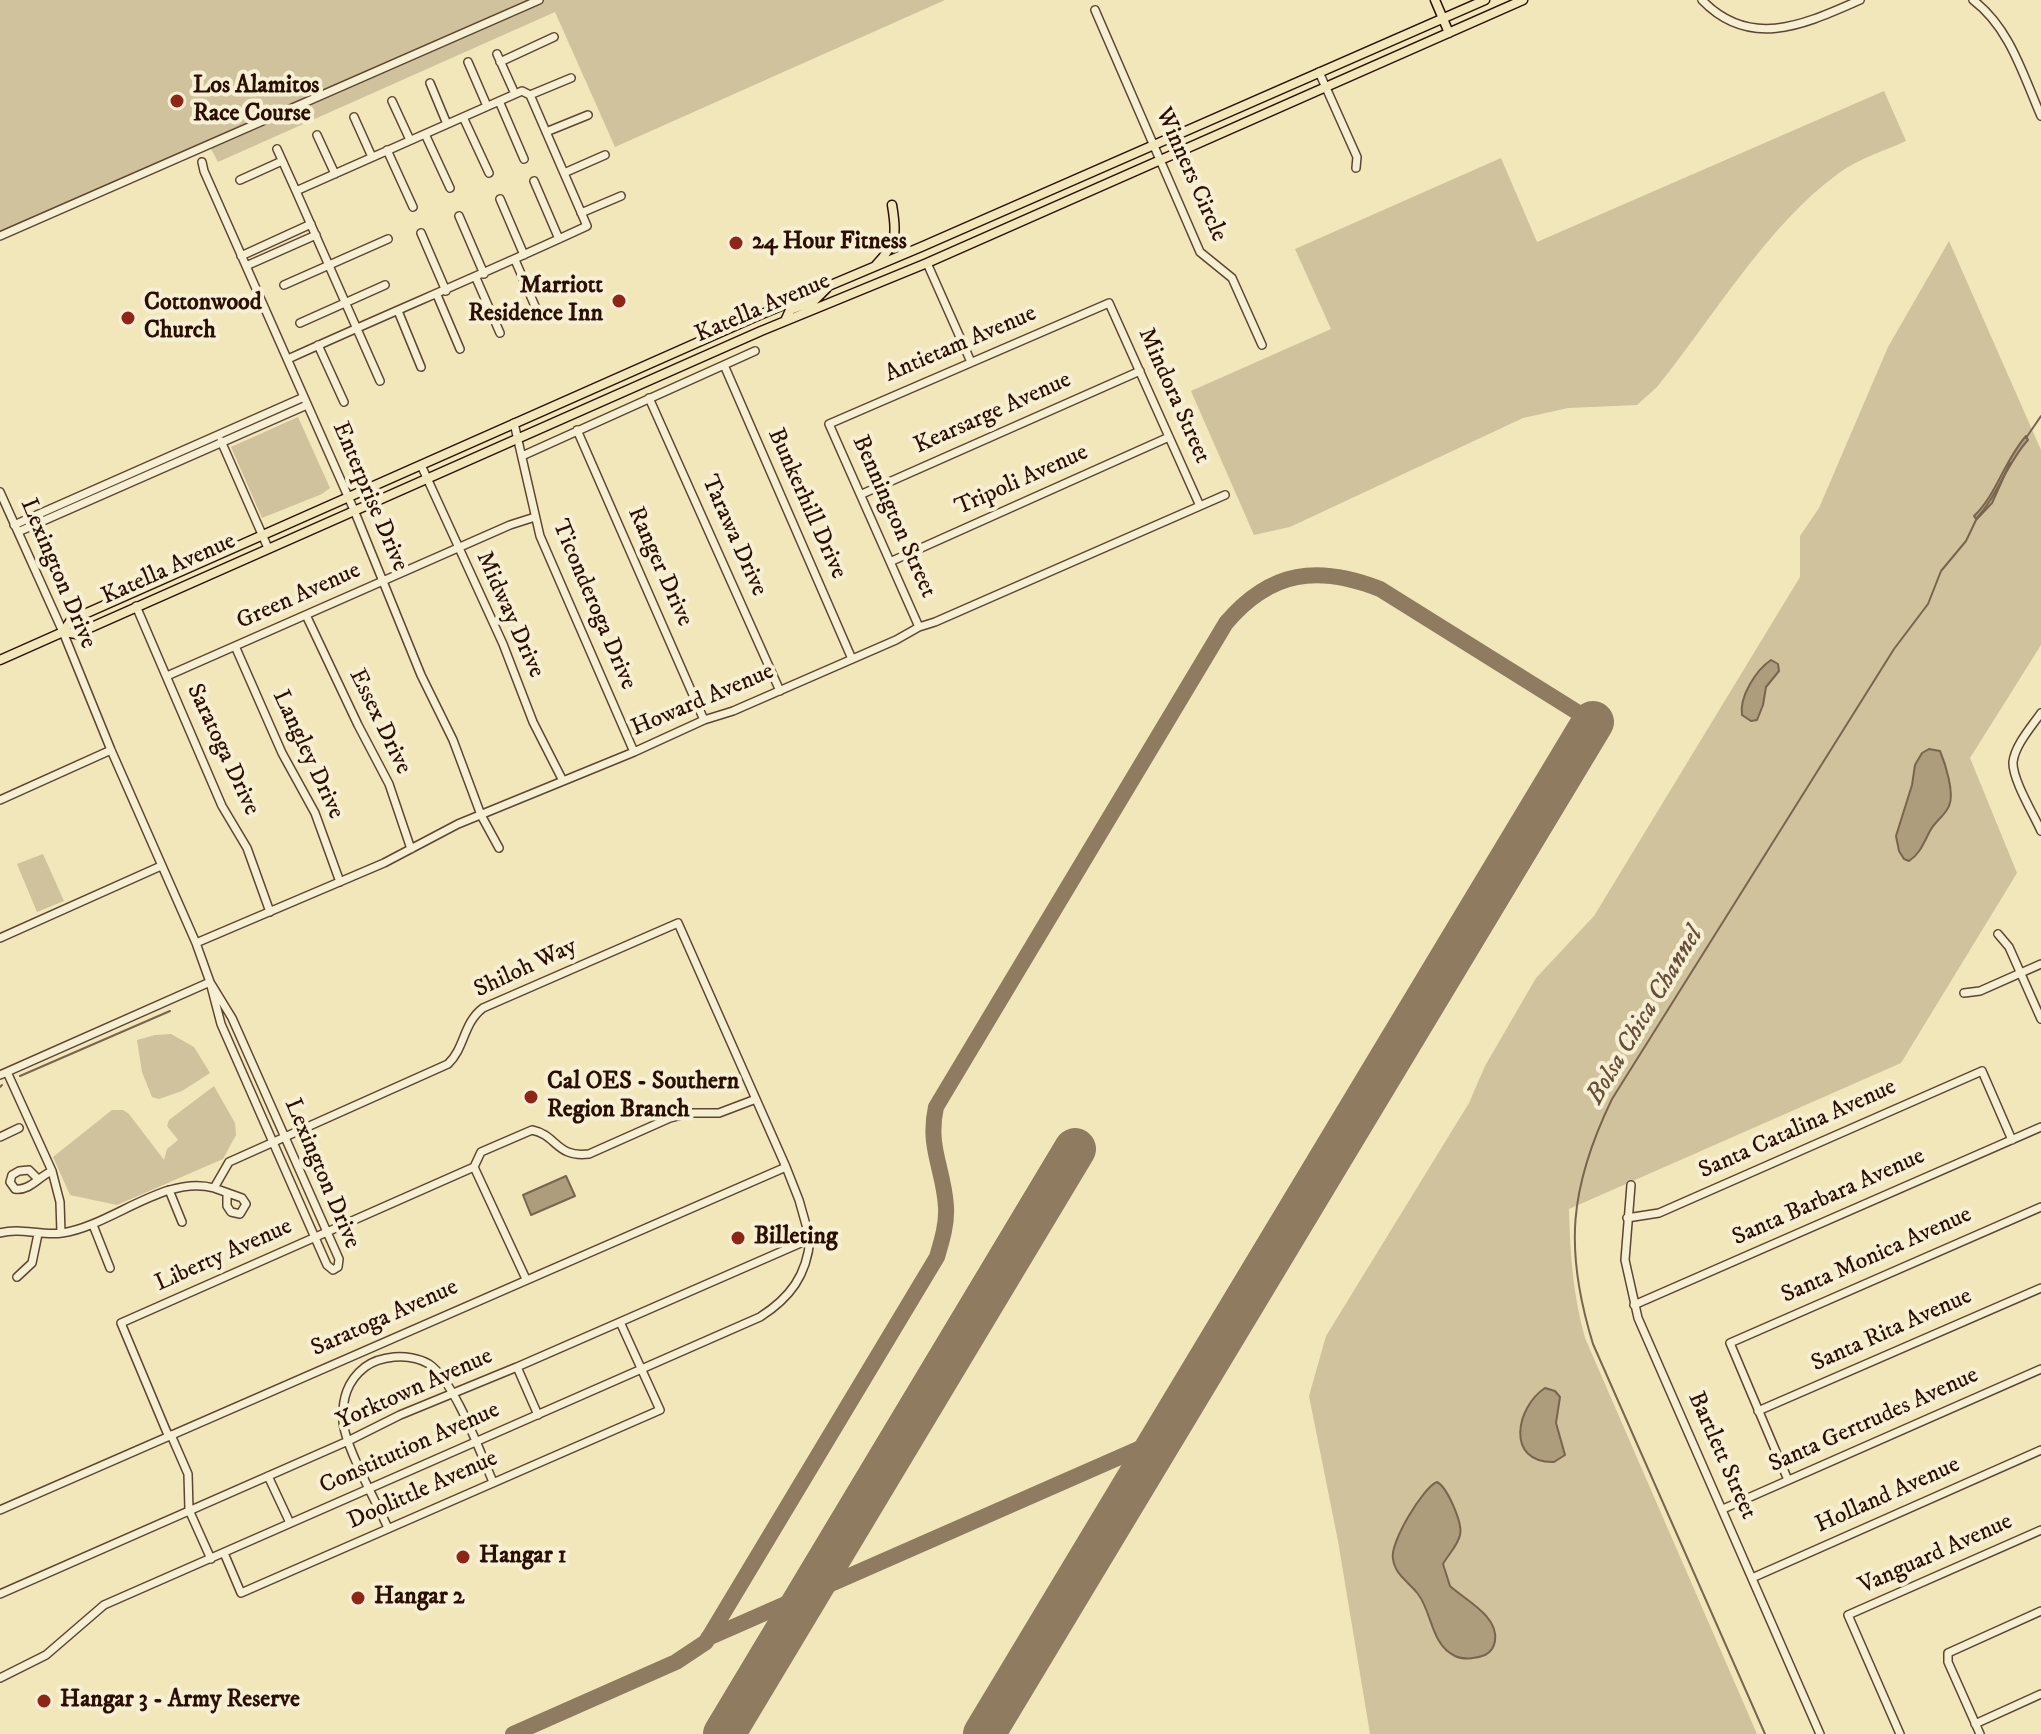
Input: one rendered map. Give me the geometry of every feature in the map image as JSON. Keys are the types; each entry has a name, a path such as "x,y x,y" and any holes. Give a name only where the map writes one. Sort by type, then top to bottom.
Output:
{"main road":[{"path":"1435,0 1449,33"},
{"name":"Katella Avenue","path":"0,660 63,632 71,620 514,423 1485,0"},
{"name":"Katella Avenue","path":"63,632 76,634 1523,0"},
{"path":"873,268 890,250 894,239 896,227 892,205"},
{"path":"785,321 790,310 814,301 831,285"}],"street":[{"path":"0,236 539,0"},
{"path":"1702,0 1738,23 1769,29 1786,29 1804,24 1860,0"},
{"path":"1973,0 1988,11 2003,32 2041,116"},
{"name":"Winners Circle","path":"1095,10 1200,252 1232,278 1262,345"},
{"path":"515,94 499,58 554,37"},
{"path":"468,62 487,106"},
{"path":"1319,72 1357,157 1356,168"},
{"path":"530,95 571,78"},
{"path":"430,83 447,124"},
{"path":"288,359 587,226 530,95 522,91 296,191"},
{"path":"392,101 410,140"},
{"path":"499,101 524,159"},
{"path":"546,132 588,115"},
{"path":"354,117 372,157"},
{"path":"463,117 489,173"},
{"path":"425,134 450,188"},
{"path":"317,135 335,174"},
{"path":"277,149 380,381"},
{"path":"387,150 413,207"},
{"path":"564,173 605,155"},
{"path":"240,180 282,161"},
{"name":"Enterprise Drive","path":"202,162 349,497 421,675 453,740 481,815 499,848"},
{"path":"534,181 559,239"},
{"path":"581,213 621,196"},
{"path":"500,199 524,255"},
{"path":"459,216 484,274"},
{"path":"241,256 311,224"},
{"path":"421,233 446,291"},
{"path":"246,266 316,235"},
{"path":"284,285 388,239"},
{"path":"515,260 538,313"},
{"path":"927,263 971,362"},
{"path":"476,278 500,333"},
{"path":"300,323 385,285"},
{"path":"437,295 460,349"},
{"name":"Antietam Avenue","path":"829,424 1109,303"},
{"name":"Mindora Street","path":"1109,303 1200,506"},
{"path":"398,311 421,367"},
{"path":"318,345 344,402"},
{"path":"522,456 755,351"},
{"name":"Bunkerhill Drive","path":"724,365 852,659"},
{"name":"Kearsarge Avenue","path":"862,494 1140,371"},
{"name":"Tarawa Drive","path":"649,398 780,691"},
{"path":"16,528 305,401"},
{"name":"Ticonderoga Drive","path":"514,423 540,536 634,752"},
{"name":"Bennington Street","path":"829,424 919,627"},
{"name":"Ranger Drive","path":"577,430 704,720"},
{"name":"Tripoli Avenue","path":"892,561 1169,437"},
{"path":"220,439 268,548"},
{"name":"Midway Drive","path":"421,465 503,644 533,722 563,781"},
{"name":"Lexington Drive","path":"0,492 196,943 221,1024 327,1265 333,1270 338,1267 339,1259 232,1018 210,982"},
{"name":"Howard Avenue","path":"196,943 340,882 481,815 780,691 919,627 1225,495"},
{"name":"Green Avenue","path":"167,676 510,525 535,517"},
{"name":"Saratoga Drive","path":"136,606 222,806 247,848 270,912"},
{"name":"Essex Drive","path":"306,615 389,784 411,849"},
{"name":"Langley Drive","path":"235,646 282,753 315,813 340,882"},
{"path":"2041,713 2016,752 2013,763 2041,831"},
{"path":"0,800 111,750"},
{"path":"0,938 161,866"},
{"name":"Shiloh Way","path":"214,1188 229,1162 448,1064 454,1059 468,1023 483,1008 678,923 786,1167 810,1239"},
{"path":"1998,934 2009,947 2041,1019"},
{"path":"1964,993 1980,991 2041,964"},
{"path":"61,1233 60,1202 52,1171 4,1073 210,982"},
{"name":"Santa Catalina Avenue","path":"1627,1218 1659,1213 1982,1071 2012,1140"},
{"name":"Liberty Avenue","path":"170,1435 121,1323 474,1167 481,1152 532,1130 540,1131 565,1153 589,1154 670,1118 690,1113 719,1113 756,1099"},
{"name":"Santa Barbara Avenue","path":"1634,1305 2041,1127"},
{"path":"0,1137 19,1128"},
{"path":"474,1167 526,1279"},
{"name":"Saratoga Avenue","path":"0,1510 786,1167"},
{"path":"37,1178 52,1171"},
{"path":"0,1233 10,1230 61,1233 93,1225 169,1190 201,1184 227,1193"},
{"name":"Bartlett Street","path":"1631,1185 1625,1260 1634,1305 1820,1734"},
{"path":"169,1190 182,1222"},
{"name":"Santa Monica Avenue","path":"1758,1411 1730,1343 2041,1207"},
{"path":"93,1225 110,1268"},
{"path":"17,1277 32,1263 38,1234"},
{"name":"Yorktown Avenue","path":"0,1594 452,1392 517,1367 810,1239"},
{"name":"Constitution Avenue","path":"0,1678 46,1655 104,1605 760,1317 780,1305 793,1291 808,1256 810,1239"},
{"name":"Santa Rita Avenue","path":"1758,1411 2041,1288"},
{"path":"620,1322 642,1370"},
{"path":"372,1347 378,1361"},
{"path":"388,1528 343,1424 344,1394 360,1372 378,1361 400,1356 421,1360 438,1372 452,1392 493,1482"},
{"path":"517,1367 538,1415"},
{"name":"Santa Gertrudes Avenue","path":"1723,1509 2041,1369"},
{"name":"Doolittle Avenue","path":"224,1553 241,1593 660,1410 642,1370"},
{"path":"1758,1411 1788,1480"},
{"path":"170,1435 188,1474 189,1510 211,1559"},
{"name":"Holland Avenue","path":"1752,1578 2041,1450"},
{"path":"268,1476 290,1523"},
{"name":"Vanguard Avenue","path":"1900,1734 1848,1615 2041,1530"},
{"path":"1980,1734 1948,1662 1948,1653 2041,1611"},
{"path":"1975,1724 2041,1694"}],"shaded area":[{"name":"Los Alamitos Race Course","path":"0,0 945,0 615,147 555,12 218,162 210,147 0,239"},
{"path":"1884,91 1906,141 1846,168 1813,194 1765,245 1657,387 1637,405 1568,408 1523,418 1290,527 1254,535 1191,391 1331,329 1295,249 1501,158 1537,242"},
{"path":"1949,241 2041,450 2041,645 1970,758 2017,873 1901,1063 1569,1209 1573,1274 1585,1338 1757,1734 1370,1734 1338,1541 1309,1396 1326,1336 1469,1103 1485,1066 1536,978 1594,916 1800,577 1800,536 1819,508 1888,347"},
{"path":"298,417 330,488 262,518 231,447"},
{"path":"2026,436 2028,440 1976,519 1974,516 1989,498"},
{"path":"1771,660 1778,664 1779,671 1766,687 1757,720 1751,721 1742,715 1743,700 1754,677"},
{"path":"1929,749 1940,751 1949,778 1951,800 1919,851 1909,861 1899,851 1896,836 1915,765 1922,753"},
{"path":"43,854 64,901 37,912 17,864"},
{"path":"171,1034 194,1047 210,1073 182,1091 159,1099 152,1097 142,1072 137,1040"},
{"path":"214,1086 235,1123 236,1135 223,1159 117,1205 70,1195 53,1157 112,1110 123,1110 129,1114 164,1160 167,1149 178,1140 167,1126 169,1120"},
{"path":"566,1176 575,1196 531,1215 523,1195"},
{"path":"1545,1388 1555,1391 1560,1397 1556,1423 1565,1455 1554,1462 1538,1460 1528,1454 1520,1432 1527,1408"},
{"path":"1437,1482 1457,1514 1460,1529 1457,1542 1443,1564 1450,1586 1480,1609 1495,1632 1492,1649 1478,1657 1458,1657 1447,1651 1436,1636 1423,1601 1394,1565 1393,1552 1401,1529 1424,1494"}],"waterway":[{"name":"Bolsa Chica Channel","path":"2026,438 2041,416"},
{"name":"Bolsa Chica Channel","path":"1765,1734 1593,1344 1578,1279 1575,1249 1579,1191 1612,1099 1894,649 1928,604 1941,571 1966,541 1976,520 1992,503 2010,463"},
{"path":"20,1076 170,1011"}],"taxiway":[{"path":"513,1734 676,1662 706,1642 937,1257 946,1213 933,1135 936,1107 1226,623 1243,605 1260,592 1297,577 1316,575 1357,581 1380,589 1593,722"},
{"path":"708,1638 1161,1439"}],"runway":[{"path":"984,1734 1593,722"},
{"path":"724,1734 1075,1149"}],"place":[{"name":"Los Alamitos Race Course","path":"177,101"},
{"name":"24 Hour Fitness","path":"736,243"},
{"name":"Marriott Residence Inn","path":"619,301"},
{"name":"Cottonwood Church","path":"128,318"},
{"name":"Cal OES - Southern Region Branch","path":"531,1097"},
{"name":"Billeting","path":"738,1238"},
{"name":"Hangar 1","path":"463,1557"},
{"name":"Hangar 2","path":"358,1598"},
{"name":"Hangar 3 - Army Reserve","path":"44,1701"}]}
